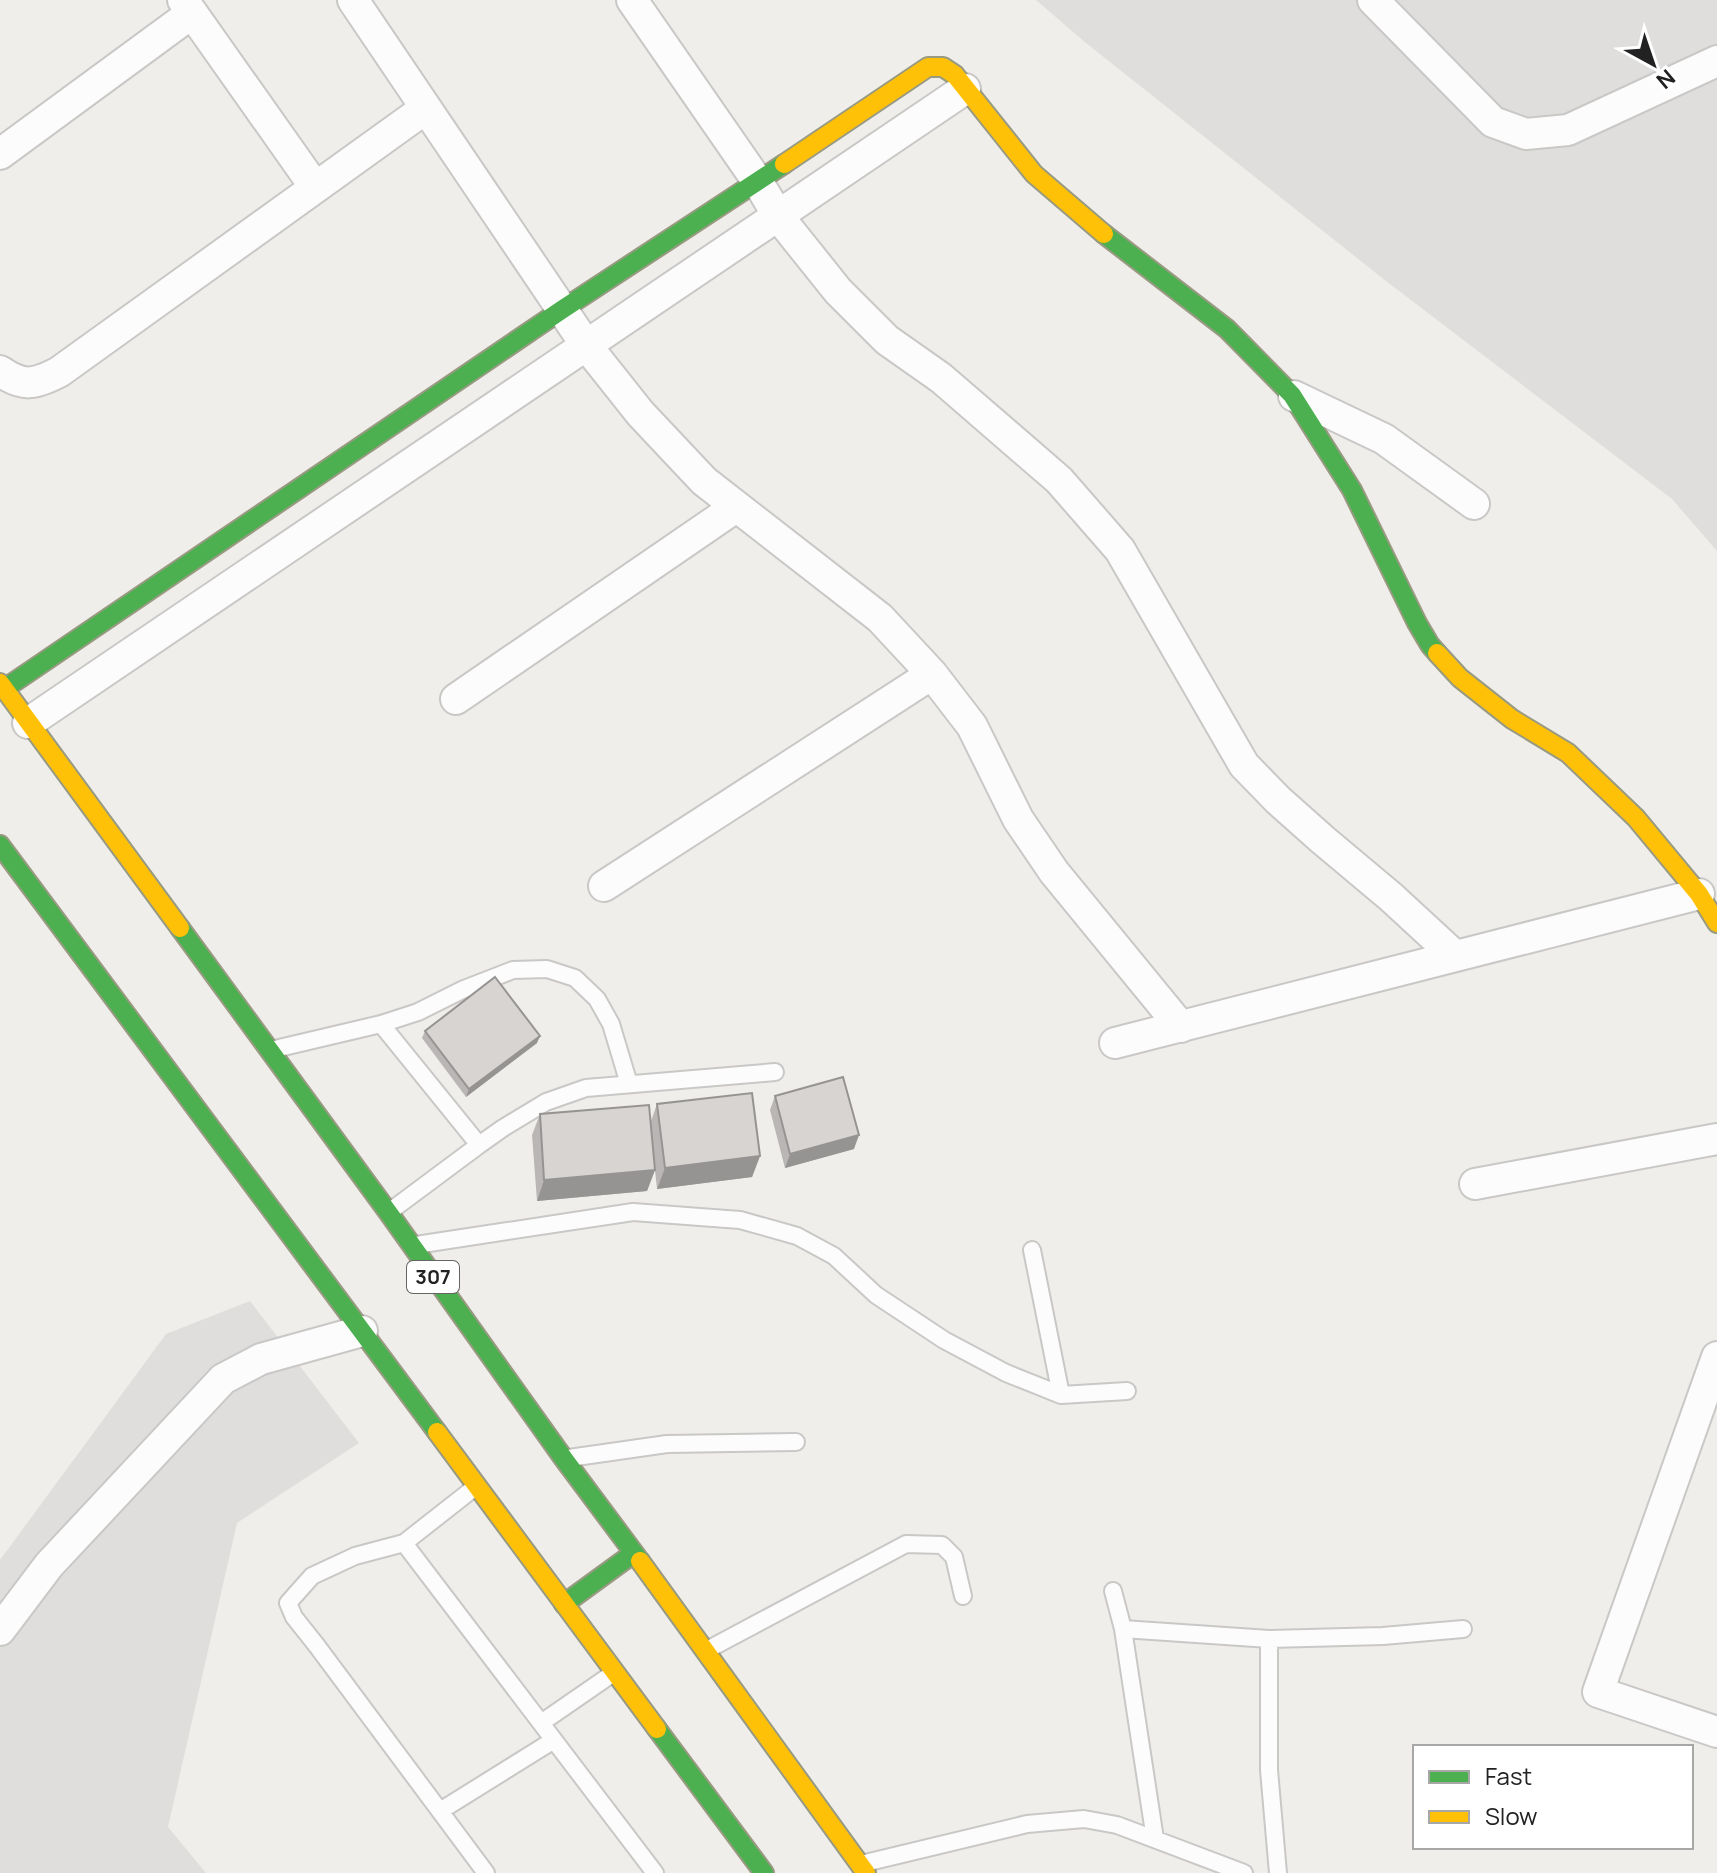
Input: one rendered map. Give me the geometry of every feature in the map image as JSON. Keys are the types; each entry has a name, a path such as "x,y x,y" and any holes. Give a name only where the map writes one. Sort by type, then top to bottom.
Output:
{"main road":[{"path":"2,686 563,309 928,67 938,65 956,78 1034,174 1092,224 1227,329 1292,395 1352,490 1430,645 1460,678 1512,719 1568,753 1636,818 1699,894 1717,923"},
{"name":"307","path":"2,686 863,1868"},
{"path":"0,845 764,1873"},
{"path":"564,1604 634,1553"}],"street":[{"path":"353,0 586,345 640,413 704,481 880,618 932,674 972,726 1018,819 1054,872 1181,1027"},
{"path":"632,0 758,182 778,216 838,291 887,340 941,378 1059,480 1120,550 1244,765 1278,800 1455,956"},
{"path":"1373,0 1493,122 1526,134 1568,130 1717,61"},
{"path":"2,147 188,6 315,187"},
{"path":"28,723 778,216 956,78"},
{"path":"0,371 21,383 41,382 59,372 426,108"},
{"path":"1292,395 1384,439 1474,504"},
{"path":"456,699 736,507"},
{"path":"604,886 932,674"},
{"path":"1115,1043 1699,894"},
{"path":"1475,1184 1717,1139"},
{"path":"0,1630 49,1565 223,1379 261,1359 362,1331"},
{"path":"1717,1357 1706,1426 1598,1692 1717,1732"}],"lane":[{"path":"269,1051 418,1012 464,989 513,970 547,969 575,978 597,999 611,1024 629,1084"},
{"path":"381,1024 479,1145"},
{"path":"388,1212 503,1128 546,1102 586,1088 775,1072"},
{"path":"411,1246 633,1212 740,1220 797,1236 834,1256 876,1295 944,1340 1006,1373 1061,1395 1127,1391"},
{"path":"1032,1250 1061,1395"},
{"path":"564,1459 667,1444 796,1442"},
{"path":"478,1485 404,1543 355,1556 312,1576 288,1603 294,1617 486,1873"},
{"path":"404,1543 655,1873"},
{"path":"705,1650 906,1544 942,1545 954,1557 963,1596"},
{"path":"1113,1591 1123,1629 1155,1839"},
{"path":"1123,1629 1269,1639 1383,1636 1463,1629"},
{"path":"1269,1639 1269,1770 1278,1873"},
{"path":"541,1723 615,1672"},
{"path":"440,1811 554,1740"},
{"path":"863,1868 1027,1824 1084,1819 1117,1825 1244,1873"}],"shaded area":[{"path":"1036,0 1717,0 1717,551 1672,499 1386,281"},
{"path":"250,1301 359,1443 237,1523 168,1827 206,1873 0,1873 0,1560 166,1334"}],"building":[{"path":"495,977 540,1036 469,1089 425,1031"},
{"path":"843,1077 859,1135 790,1154 775,1096"},
{"path":"752,1093 760,1156 665,1168 657,1104"},
{"path":"649,1105 655,1170 544,1180 540,1114"}],"traffic: fast":[{"path":"4,689 563,309 784,164"},
{"path":"1104,234 1227,329 1292,395 1352,490 1417,623 1437,653"},
{"path":"0,845 437,1432"},
{"path":"180,928 640,1561"},
{"path":"564,1604 634,1553"},
{"path":"657,1729 764,1873"}],"traffic: slow":[{"path":"784,164 928,67 943,67 955,75 1034,174 1104,234"},
{"path":"1437,653 1460,678 1512,719 1568,753 1636,818 1699,894 1717,923"},
{"path":"0,683 180,928"},
{"path":"437,1432 657,1729"},
{"path":"640,1561 866,1873"}]}
